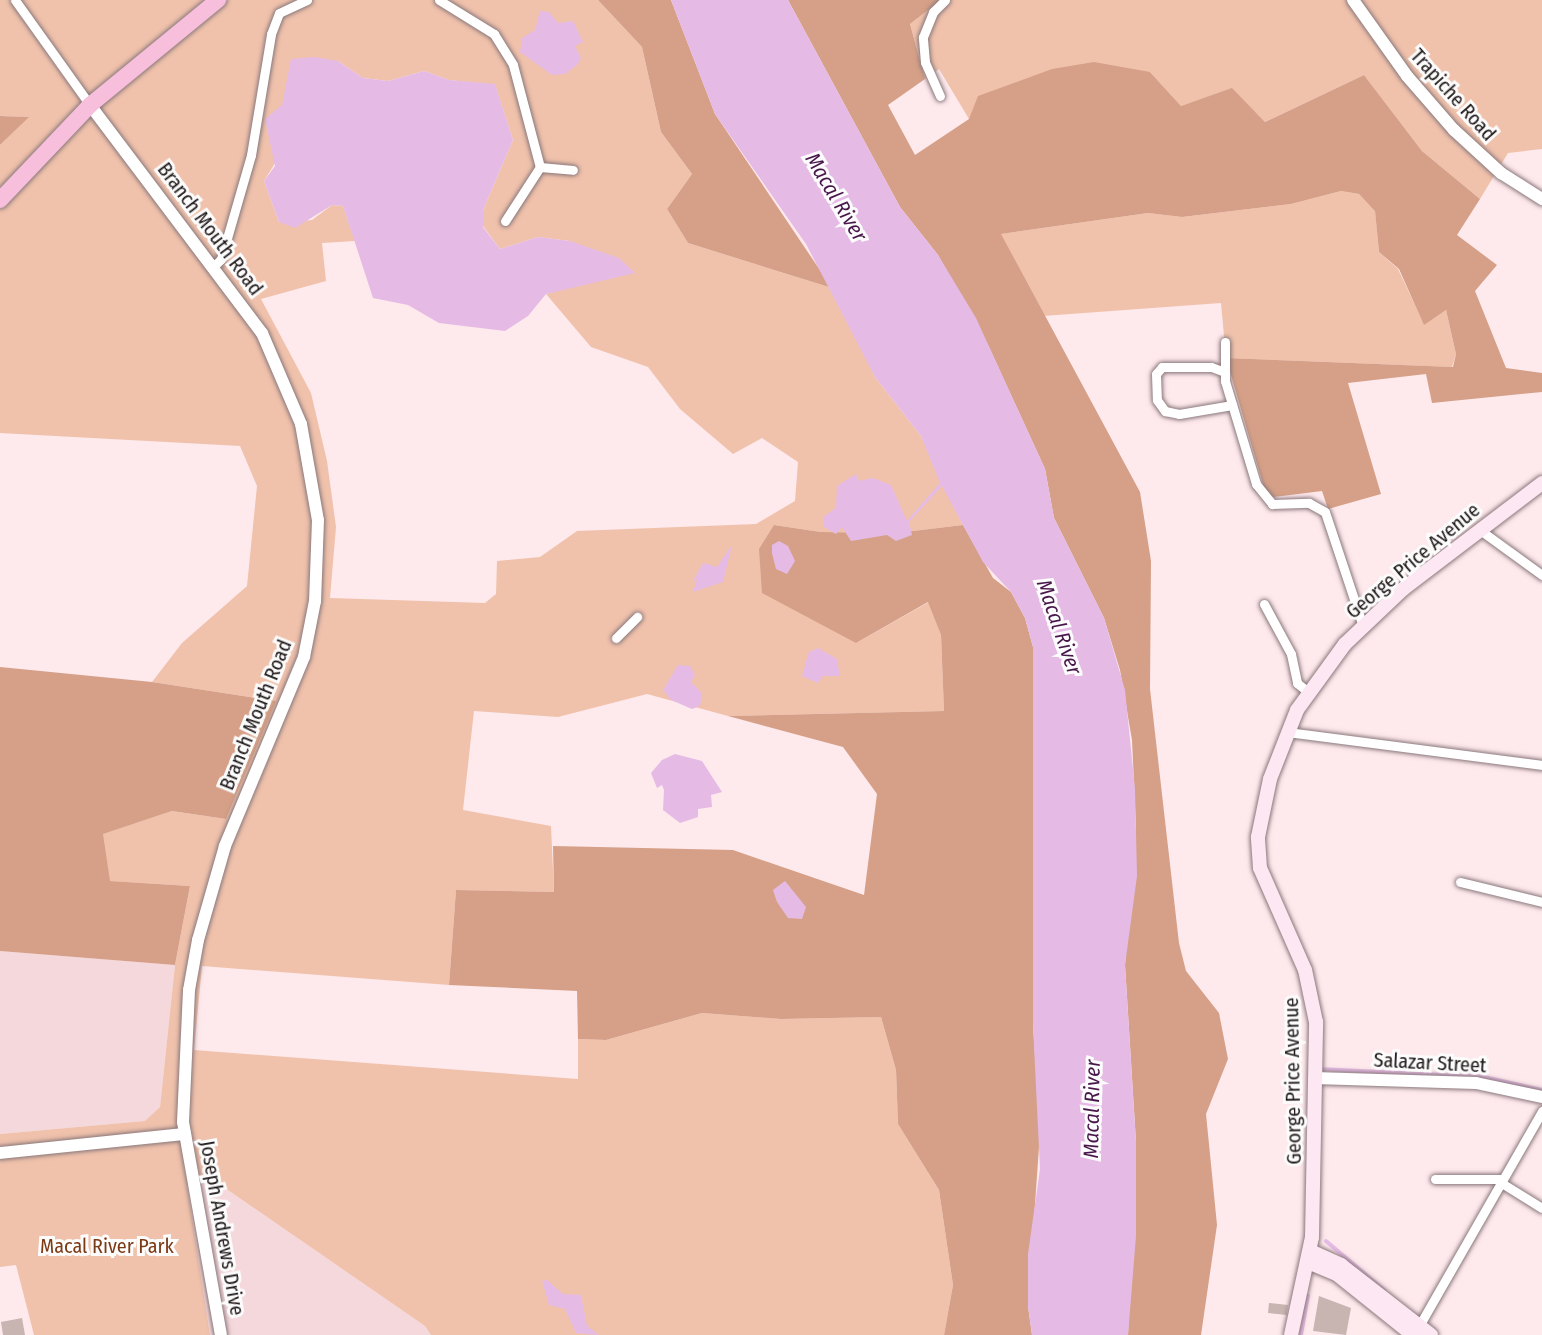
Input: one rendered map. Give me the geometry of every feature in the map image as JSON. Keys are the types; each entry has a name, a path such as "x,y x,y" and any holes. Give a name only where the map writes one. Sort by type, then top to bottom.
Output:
{"highway":[{"path":"0,200 90,105 218,0"}],"main road":[{"name":"George Price Avenue","path":"1291,1335 1309,1256 1314,1078 1311,986 1266,884 1258,852 1264,801 1288,732 1308,692 1363,626 1480,530 1542,483"},
{"path":"1309,1256 1341,1264 1421,1332"}],"street":[{"name":"Branch Mouth Road","path":"15,0 90,105 215,265 262,333 292,396 314,486 318,561 304,657 236,817 198,940 184,1031 185,1134"},
{"path":"215,265 221,259 251,155 271,34 279,13 307,0"},
{"path":"438,0 494,34 513,65 540,168 505,220"},
{"path":"940,96 925,62 922,37 933,12 945,0"},
{"name":"Trapiche Road","path":"1353,0 1407,76 1454,130 1502,173 1542,199"},
{"path":"540,168 573,170"},
{"path":"1225,342 1225,372 1232,405 1256,484 1267,501 1309,503 1325,512 1363,626"},
{"path":"1225,372 1211,367 1162,367 1156,374 1158,400 1165,411 1179,414 1232,405"},
{"path":"1480,530 1542,575"},
{"path":"1264,604 1291,654 1297,683 1308,692"},
{"path":"616,638 637,617"},
{"path":"1288,732 1542,765"},
{"path":"1460,882 1542,902"},
{"name":"Salazar Street","path":"1314,1078 1476,1083 1542,1097"},
{"path":"1421,1332 1501,1180 1542,1111"},
{"name":"Joseph Andrews Drive","path":"0,1153 185,1134 221,1335"},
{"path":"1435,1179 1501,1180 1542,1208"}],"shaded area":[{"path":"598,0 671,0 715,114 832,288 688,243 667,209 692,174 661,132 642,47"},
{"path":"788,0 941,0 910,24 925,79 888,105 915,155 969,119 978,96 1052,69 1094,62 1150,72 1181,106 1232,88 1265,122 1364,75 1422,151 1480,199 1457,235 1497,265 1475,291 1506,368 1542,373 1542,392 1432,403 1426,374 1348,383 1381,494 1328,509 1322,491 1267,498 1226,358 1453,367 1456,354 1446,310 1424,325 1399,269 1379,252 1375,211 1359,194 1341,191 1291,204 1182,217 1148,213 1001,234 1140,492 1151,561 1150,689 1179,943 1186,971 1219,1013 1228,1059 1206,1114 1217,1225 1201,1335 1128,1335 1136,1142 1125,965 1136,827 1132,740 1120,670 1104,618 1054,518 1045,469 989,347 938,255 900,207"},
{"path":"0,116 29,117 0,145"},
{"path":"774,525 821,532 896,533 963,525 993,578 1011,592 1025,618 1033,647 1033,1025 1040,1132 1028,1306 1032,1335 944,1335 953,1285 939,1190 898,1124 896,1070 881,1017 781,1019 702,1013 606,1040 578,1039 577,991 449,985 456,890 554,892 553,846 733,850 864,895 877,794 843,747 728,716 944,711 941,635 928,602 856,643 762,593 759,549"},
{"path":"0,667 152,682 276,701 226,819 172,811 103,834 110,881 190,886 175,965 0,951"},
{"path":"0,951 175,965 160,1107 146,1121 0,1134"},
{"path":"209,1177 425,1326 431,1335 210,1335 187,1183"}],"green space":[{"name":"Macal River Park","path":"0,0 598,0 642,47 661,132 692,174 667,209 688,243 832,288 875,377 921,436 963,525 896,533 821,532 774,525 856,643 929,602 941,635 944,711 728,716 647,694 558,717 474,711 463,810 551,826 554,892 456,890 449,985 202,966 194,1050 578,1079 578,1039 606,1040 702,1013 781,1019 881,1017 896,1070 898,1124 939,1190 953,1285 944,1335 431,1335 425,1326 209,1177 187,1184 210,1335 34,1335 16,1265 0,1267 0,1134 145,1121 160,1107 175,965 190,886 109,881 102,834 172,811 226,819 275,701 152,682 182,643 247,586 257,486 240,446 0,433 0,145 28,117 0,116","holes":["338,61 363,78 388,81 424,71 449,80 495,85 513,140 483,210 483,226 500,249 538,237 570,241 579,284 546,294 591,347 648,367 680,409 733,454 762,438 798,462 795,501 756,524 577,531 540,557 497,561 496,594 485,603 330,598 336,527 327,461 311,393 261,299 326,281 322,243 355,241 343,206 332,205 312,220 279,222 264,181"]},
{"path":"941,0 1542,0 1542,149 1508,153 1480,199 1422,151 1364,75 1265,122 1232,89 1181,106 1150,72 969,119 939,69 925,79 910,24"},
{"path":"1341,191 1359,194 1375,210 1379,252 1398,269 1424,324 1446,310 1456,354 1452,367 1226,358 1221,303 1043,316 1000,234 1148,213 1182,217 1291,204"}],"water":[{"name":"Macal River","path":"671,0 788,0 900,207 938,255 976,318 1045,469 1054,518 1104,618 1125,690 1135,789 1137,876 1125,965 1136,1142 1136,1236 1128,1335 1032,1335 1028,1306 1028,1254 1040,1169 1033,1025 1033,647 1025,618 1011,592 983,562 942,486 909,522 912,535 896,541 887,535 851,541 842,527 836,534 824,527 823,517 836,508 837,486 856,474 859,481 873,478 891,485 907,521 940,483 921,436 875,377 806,244 715,114"},
{"path":"540,11 549,12 558,23 573,21 583,42 575,46 581,58 578,64 565,74 552,75 520,52 522,38 535,30"},
{"path":"315,57 338,61 363,78 388,81 424,71 449,80 495,84 513,140 483,210 483,227 500,249 538,237 570,241 619,258 635,273 546,294 528,316 505,331 439,323 408,305 373,298 343,206 332,205 295,228 279,222 264,181 275,166 265,119 282,105 291,59"},
{"path":"779,541 788,546 795,561 787,574 776,569 772,553 772,545"},
{"path":"732,545 723,582 693,592 697,580 693,581 703,563 717,567"},
{"path":"818,648 837,659 840,676 823,676 818,683 802,676 809,652"},
{"path":"678,665 690,666 695,675 691,682 702,693 700,706 692,709 671,700 663,690"},
{"path":"675,754 702,761 722,792 711,795 712,807 698,809 698,817 680,823 663,810 664,790 662,785 657,788 651,773 662,760"},
{"path":"785,881 806,907 802,919 788,918 777,902 773,890"},
{"path":"547,1280 563,1294 581,1295 587,1326 599,1335 576,1333 565,1309 549,1305 542,1281"}],"building":[{"path":"1319,1296 1351,1308 1346,1335 1313,1331"},
{"path":"1269,1303 1288,1305 1287,1315 1268,1313"},
{"path":"22,1318 25,1335 3,1335 1,1322"}],"waterway":[{"path":"1320,1069 1484,1077 1542,1090"},
{"path":"1326,1241 1384,1290"},
{"path":"1301,1335 1308,1296"}]}
